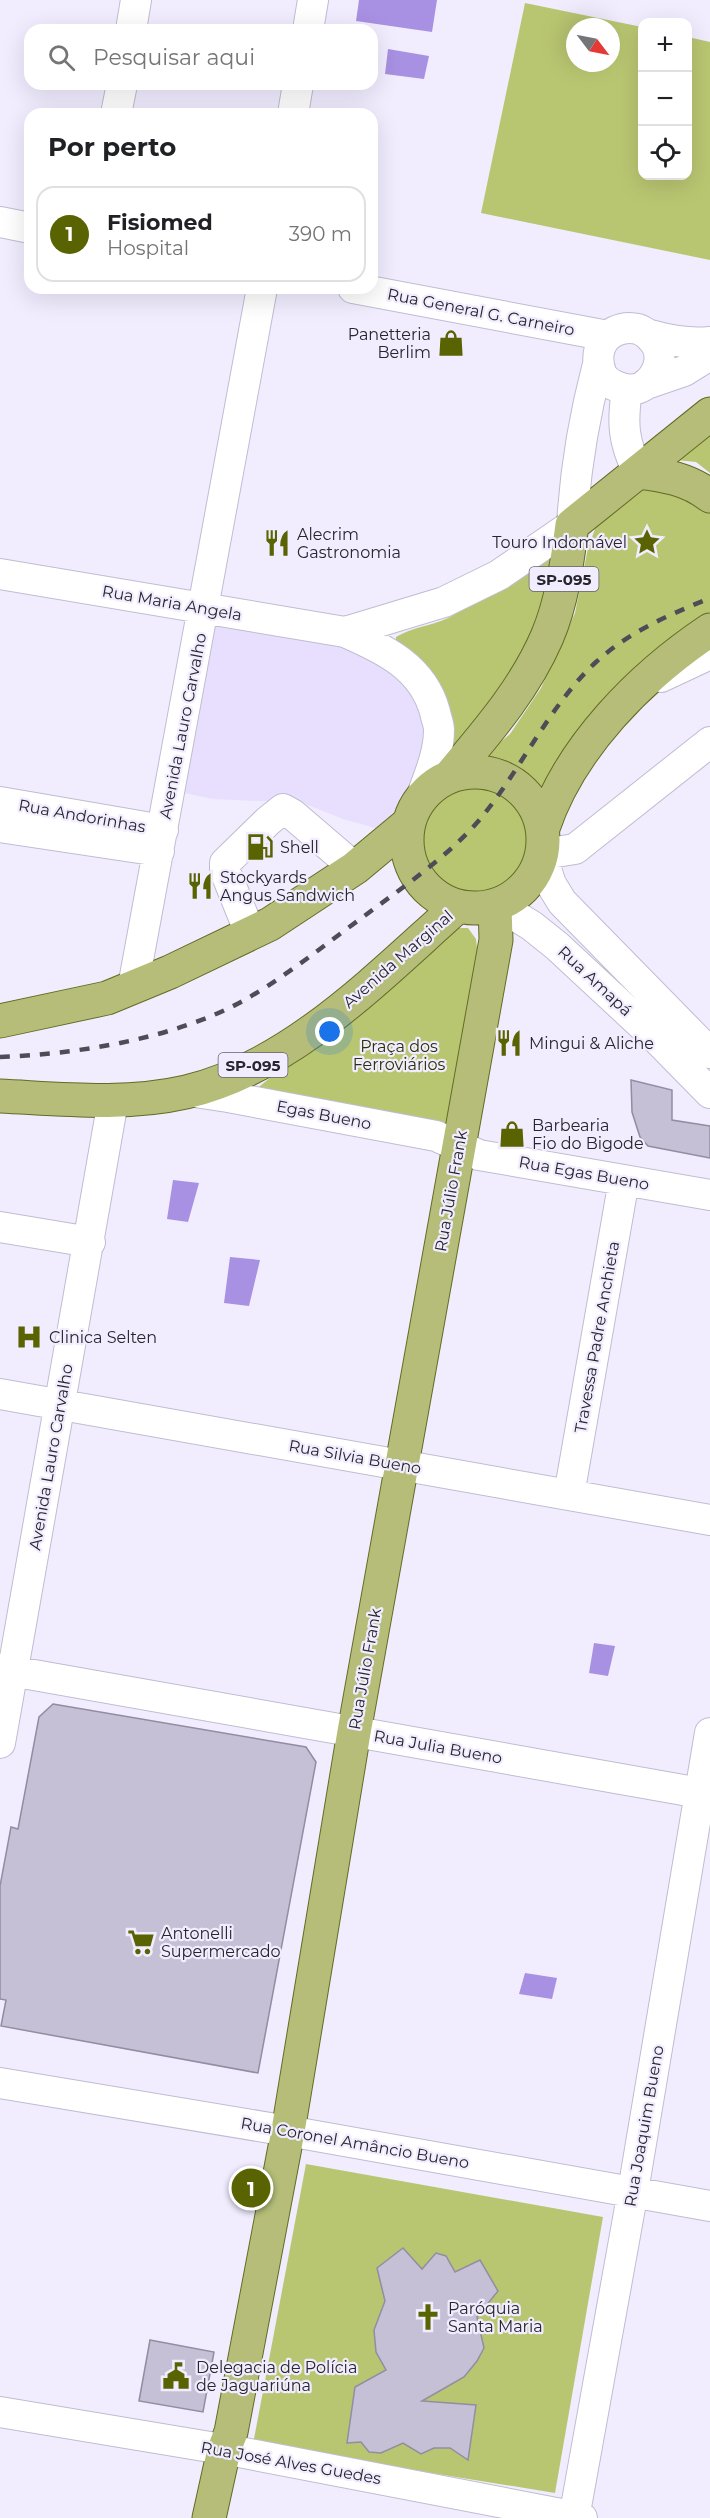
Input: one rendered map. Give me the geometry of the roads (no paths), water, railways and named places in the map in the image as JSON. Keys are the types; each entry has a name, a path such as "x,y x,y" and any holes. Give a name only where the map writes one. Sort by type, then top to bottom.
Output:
{"main road":[{"path":"572,525 638,472 697,432 710,414"},
{"path":"638,472 672,477 689,483 710,496"},
{"name":"SP-095","path":"0,1021 107,998 134,987 270,924 355,868 415,811 435,785 450,776 498,720 528,677 548,635 564,579 572,525"},
{"path":"415,811 407,842 410,860 417,877 429,891 442,901 457,907 476,909 496,906 513,898 526,887 536,873 550,806 599,728 637,688 666,662 707,649"},
{"name":"SP-095","path":"450,776 480,772 499,776 519,788 538,812 543,847"},
{"name":"Rua Júlio Frank","path":"230,2444 288,2131 354,1732 496,940 496,906"},
{"name":"Avenida Marginal","path":"0,1096 113,1101 187,1091 252,1066 298,1041 352,1000 457,907"},
{"path":"209,2518 230,2444"},
{"path":"228,2518 230,2444"}],"street":[{"path":"132,24 136,0"},
{"path":"309,24 313,0"},
{"path":"117,108 121,90"},
{"path":"294,108 297,90"},
{"path":"0,222 24,227"},
{"name":"Rua General G. Carneiro","path":"378,293 608,336"},
{"name":"Avenida Lauro Carvalho","path":"134,987 261,294"},
{"path":"572,525 574,485 601,345 617,330 627,328 700,343 710,342"},
{"path":"638,472 627,449 622,420 636,387 655,375 659,363 657,346 648,334"},
{"path":"598,364 603,377 611,384 636,387 684,371 710,355"},
{"name":"Rua Maria Angela","path":"345,632 444,602 499,575 572,525"},
{"name":"Rua Maria Angela","path":"0,574 345,632 386,650 415,672 431,699 439,729 435,757 415,811"},
{"path":"543,847 575,849 710,742"},
{"name":"Rua Andorinhas","path":"0,802 161,840"},
{"path":"250,933 225,871 225,863 268,820 283,809 292,814 355,868"},
{"name":"Rua Andorinhas","path":"0,826 161,840"},
{"name":"Rua Amapá","path":"543,847 551,884 562,902 710,1053"},
{"name":"Rua Amapá","path":"496,906 532,926 557,946 656,1038 710,1094"},
{"name":"Egas Bueno","path":"187,1091 436,1136 459,1147"},
{"name":"Avenida Lauro Carvalho","path":"0,1743 6,1670 61,1405 113,1101"},
{"name":"Rua Egas Bueno","path":"459,1147 479,1155 710,1195"},
{"name":"Travessa Padre Anchieta","path":"569,1495 624,1180"},
{"path":"0,1227 90,1242"},
{"name":"Rua Silvia Bueno","path":"0,1394 710,1520"},
{"name":"Rua Julia Bueno","path":"6,1670 700,1793"},
{"name":"Rua Joaquim Bueno","path":"576,2518 710,1735"},
{"name":"Rua Coronel Amâncio Bueno","path":"0,2083 288,2131 710,2206"},
{"name":"Rua José Alves Guedes","path":"0,2412 230,2444 576,2518"}],"railway":[{"path":"0,1057 92,1048 155,1035 214,1015 273,983 410,882 454,846 496,799 564,698 596,662 636,633 710,598"}],"place":[{"name":"Panetteria Berlim","path":"451,343"},
{"name":"Touro Indomável","path":"647,542"},
{"name":"Alecrim Gastronomia","path":"277,543"},
{"name":"Shell","path":"260,847"},
{"name":"Stockyards Angus Sandwich","path":"200,886"},
{"name":"Mingui & Aliche","path":"509,1043"},
{"name":"Barbearia Fio do Bigode","path":"512,1134"},
{"name":"Clinica Selten","path":"29,1337"},
{"name":"Antonelli Supermercado","path":"141,1942"},
{"name":"Fisiomed","path":"251,2188"},
{"name":"Paróquia Santa Maria","path":"428,2317"},
{"name":"Delegacia de Polícia de Jaguariúna","path":"176,2376"}],"park label":[{"name":"Praça dos Ferroviários","path":"399,1055"}]}
